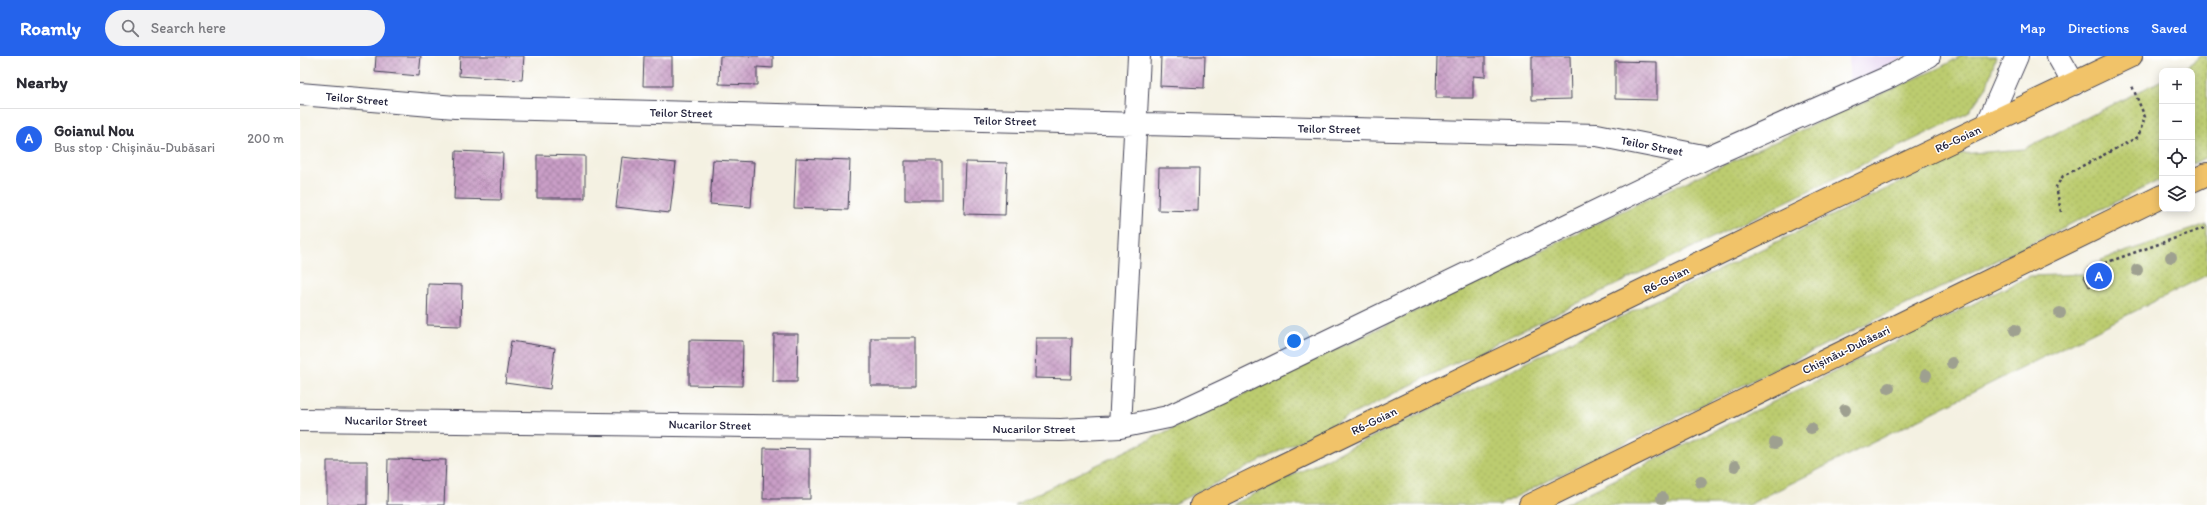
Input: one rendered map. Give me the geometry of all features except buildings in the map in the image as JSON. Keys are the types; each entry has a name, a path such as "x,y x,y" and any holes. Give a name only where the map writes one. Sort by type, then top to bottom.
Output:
{"main road":[{"name":"R6-Goian","path":"1201,505 1820,204 2131,56"},
{"path":"2195,180 2207,174"},
{"name":"Chișinău-Dubăsari","path":"1530,505 2159,197"}],"street":[{"path":"1120,427 1139,56"},
{"name":"Nucarilor Street","path":"300,420 1061,430 1120,427 1168,417 1708,157 1891,76 1929,56"},
{"path":"1987,125 2016,56"},
{"path":"2058,56 2074,84"},
{"name":"Teilor Street","path":"300,94 455,107 1597,135 1708,157"}],"path":[{"path":"2061,212 2056,187 2063,176 2138,137 2145,117 2132,86"},
{"path":"2088,269 2207,227"}],"shaded area":[{"path":"1849,56 1906,56 1849,85"}],"green space":[{"path":"1961,56 1996,56 1987,86 1968,113 1441,370 1172,505 1014,505 1637,204 1941,67"},
{"path":"2201,56 2207,56 2207,157 2195,163 2195,68 2184,68"},
{"path":"2159,82 2159,180 1499,505 1231,505 1959,154 2024,149"},
{"path":"2207,224 2207,275 1748,505 1563,505 2030,276 2083,274 2090,287 2110,277 2101,260"}],"place":[{"name":"Goianul Nou","path":"2099,276"}]}
